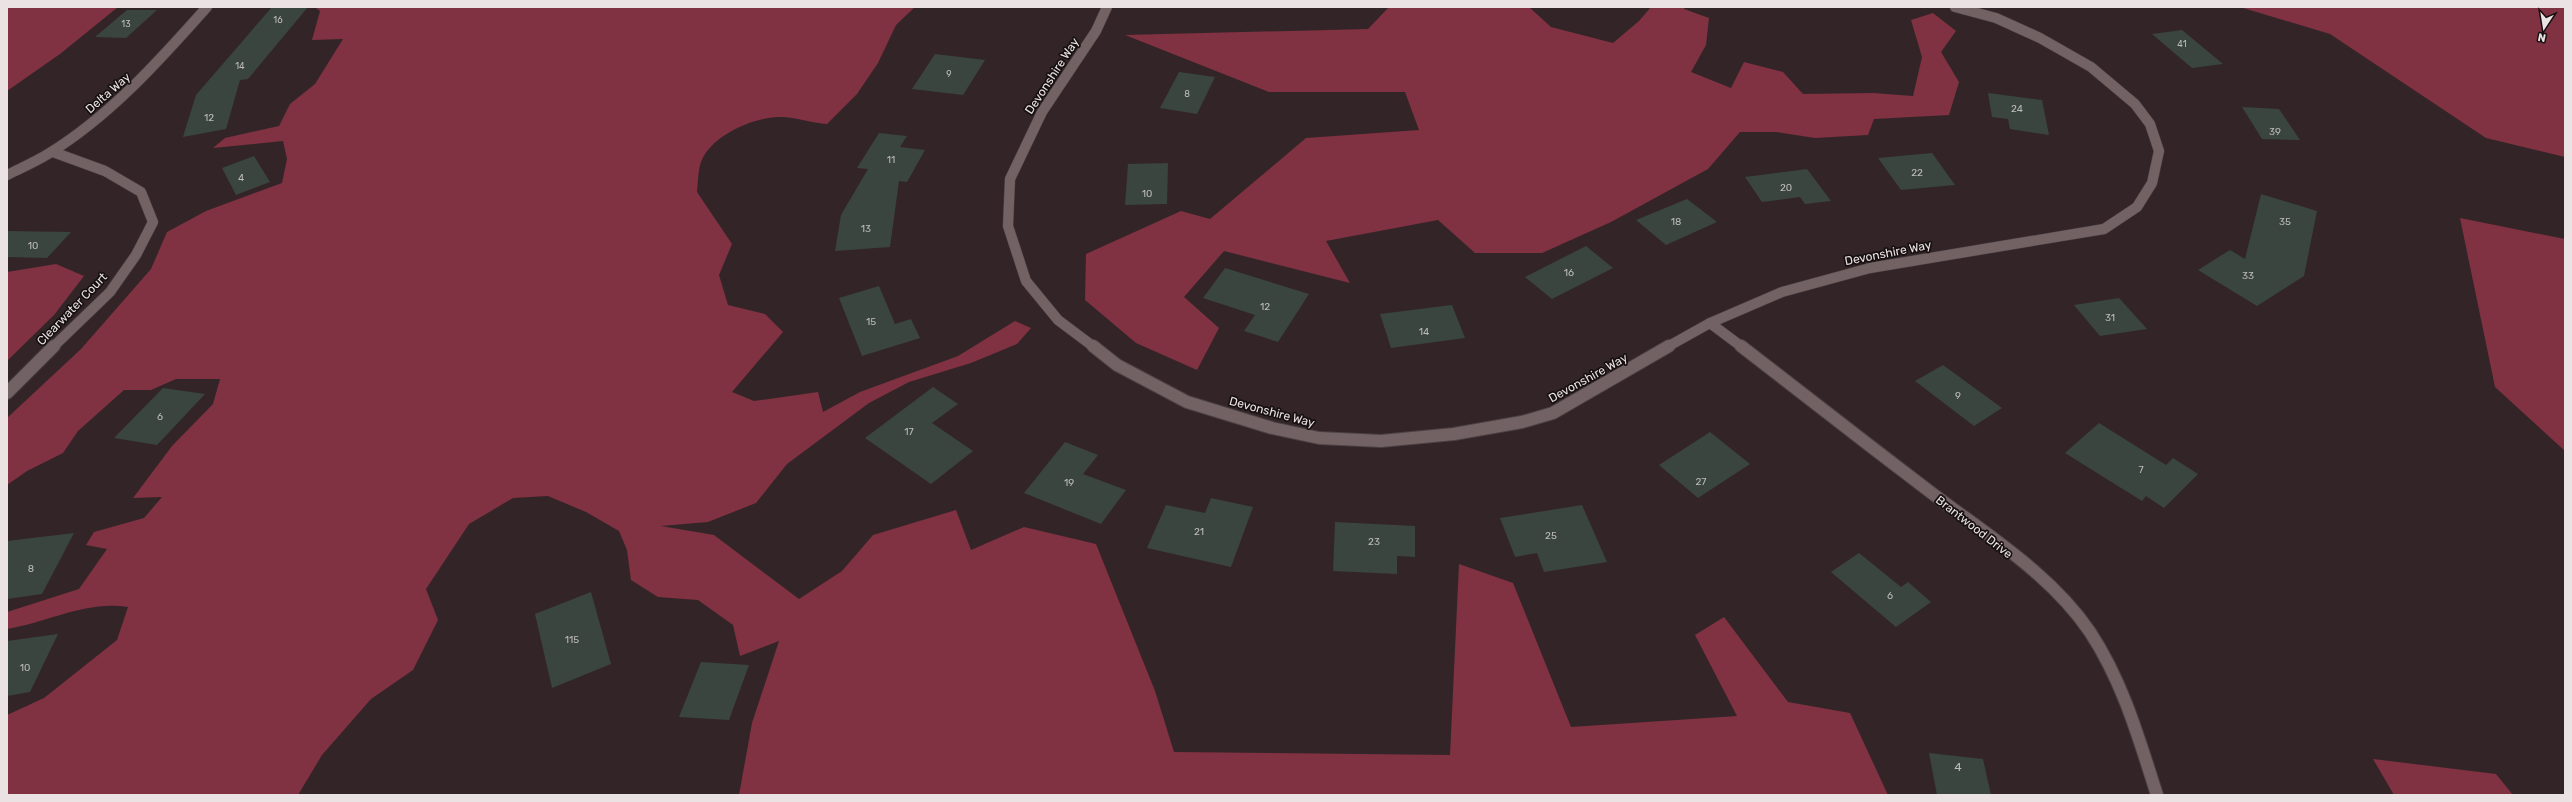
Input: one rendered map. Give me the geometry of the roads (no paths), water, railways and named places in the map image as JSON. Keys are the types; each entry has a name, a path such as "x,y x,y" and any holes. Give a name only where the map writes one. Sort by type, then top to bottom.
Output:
{"street":[{"name":"Delta Way","path":"7,175 53,152 123,98 149,72 207,7"},
{"name":"Devonshire Way","path":"1107,7 1096,32 1042,112 1010,179 1008,226 1026,281 1058,320 1117,365 1186,402 1272,428 1319,438 1381,441 1454,434 1522,422 1553,413 1710,323 1782,292 1870,268 2104,229 2130,215 2147,197 2158,159 2158,144 2147,118 2112,82 2058,46 1995,18 1955,7"},
{"name":"Clearwater Court","path":"7,393 110,292 136,255 152,222 141,192 105,171 53,152"},
{"name":"Brantwood Drive","path":"1710,323 1990,537 2054,592 2078,617 2104,653 2122,693 2157,795"}]}
